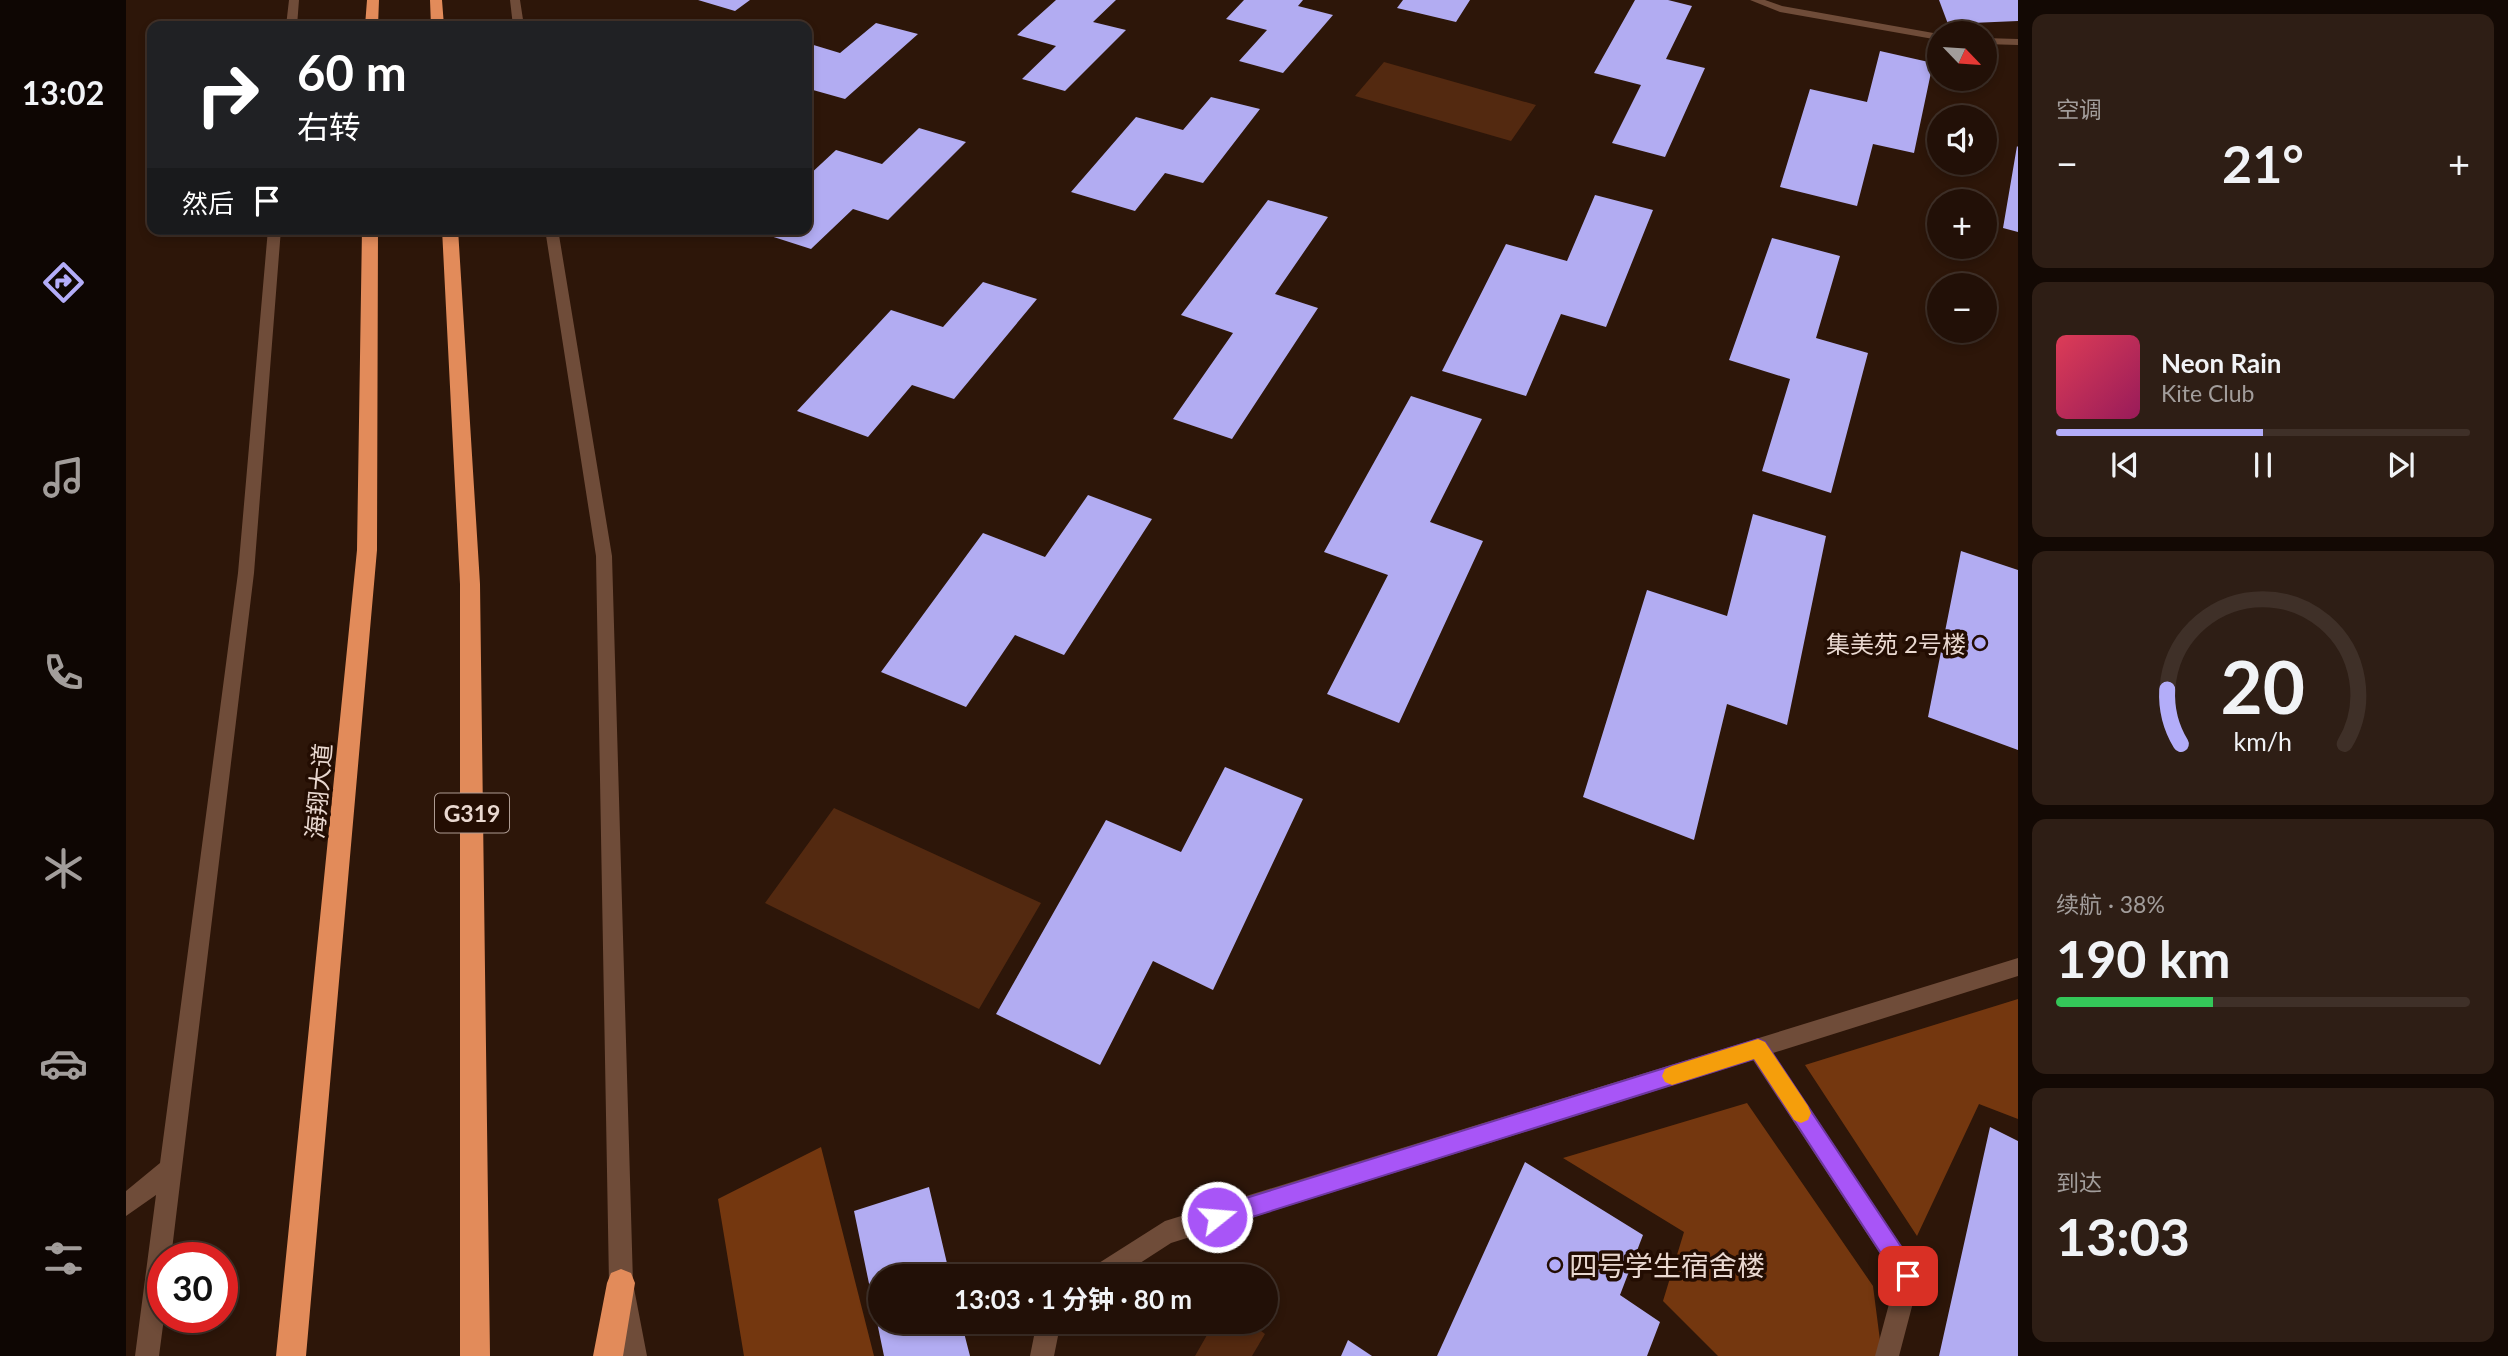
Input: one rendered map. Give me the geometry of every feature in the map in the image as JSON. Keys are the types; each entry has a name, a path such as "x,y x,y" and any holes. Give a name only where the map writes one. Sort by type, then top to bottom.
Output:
{"highway":[{"path":"372,21 373,0"},
{"path":"436,0 438,21"},
{"name":"海翔大道","path":"291,1356 367,550 370,235"},
{"name":"G319","path":"450,235 470,584 475,1356"},
{"path":"608,1356 621,1283"}],"street":[{"path":"292,21 294,0"},
{"path":"515,0 518,21"},
{"path":"1755,0 1780,9 1927,35"},
{"path":"1997,41 2018,42"},
{"path":"147,1356 246,573 274,235"},
{"path":"552,235 604,556 621,1283 635,1356"},
{"path":"1118,1264 1166,1233 2018,967"},
{"path":"1758,1049 1908,1276 1887,1356"},
{"path":"126,1205 171,1169"},
{"path":"1042,1356 1046,1334"}],"shaded area":[{"path":"1384,62 1536,105 1511,141 1355,96"},
{"path":"834,808 1041,903 979,1009 765,903"},
{"path":"2018,999 2018,1119 1979,1104 1917,1236 1805,1065"},
{"path":"1747,1103 1873,1286 1882,1356 1718,1356 1663,1301 1684,1232 1563,1158"},
{"path":"821,1147 874,1356 744,1356 718,1199"},
{"path":"1208,1334 1265,1334 1252,1356 1195,1356"}],"building":[{"path":"698,0 750,0 735,11"},
{"path":"1056,0 1116,0 1093,22 1126,30 1065,91 1022,79 1056,46 1017,35"},
{"path":"1244,0 1303,0 1298,6 1333,15 1283,73 1239,61 1267,30 1226,19"},
{"path":"1403,0 1470,0 1456,22 1397,8"},
{"path":"1635,0 1668,0 1692,6 1666,59 1705,68 1665,157 1612,143 1641,85 1594,73"},
{"path":"1939,0 2018,0 2018,21 1947,21"},
{"path":"876,23 918,34 845,99 812,91 812,45 840,53"},
{"path":"1880,51 1927,62 1927,91 1914,153 1873,144 1857,206 1780,187 1810,89 1867,102"},
{"path":"1211,97 1260,109 1203,183 1165,173 1135,211 1071,192 1136,117 1183,130"},
{"path":"919,128 966,142 888,220 853,209 811,249 768,235 812,235 812,172 836,150 882,164"},
{"path":"2018,147 2018,232 2003,228"},
{"path":"1595,195 1653,210 1606,327 1561,314 1526,396 1442,371 1506,244 1567,261"},
{"path":"1268,200 1328,217 1275,294 1318,308 1232,439 1173,419 1233,333 1181,315"},
{"path":"1772,238 1840,256 1816,338 1868,353 1831,493 1762,471 1790,379 1729,360"},
{"path":"983,282 1037,299 954,399 912,385 868,437 797,411 891,310 943,327"},
{"path":"1411,396 1482,419 1430,522 1483,541 1399,723 1327,694 1388,575 1324,552"},
{"path":"1088,495 1152,519 1064,655 1015,635 966,707 881,672 983,533 1045,557"},
{"path":"1753,514 1826,536 1787,725 1727,704 1694,840 1583,797 1647,590 1727,616"},
{"name":"集美苑 2号楼","path":"1961,551 2018,570 2018,750 1928,717"},
{"path":"1225,767 1303,799 1213,990 1153,961 1100,1065 996,1014 1106,820 1181,852"},
{"path":"1990,1127 2018,1141 2018,1356 1939,1356"},
{"name":"四号学生宿舍楼","path":"1525,1162 1643,1235 1620,1295 1660,1322 1647,1356 1437,1356"},
{"path":"929,1187 947,1264 868,1264 868,1279 854,1211"},
{"path":"879,1334 964,1334 970,1356 884,1356"},
{"path":"1348,1340 1372,1356 1341,1356"}],"slow traffic":[{"path":"1672,1076 1758,1049 1801,1113"}],"place":[{"name":"集美苑 2号楼","path":"1980,643"},
{"name":"四号学生宿舍楼","path":"1555,1265"}],"route":[{"path":"1217,1217 1758,1049 1908,1276"}]}
